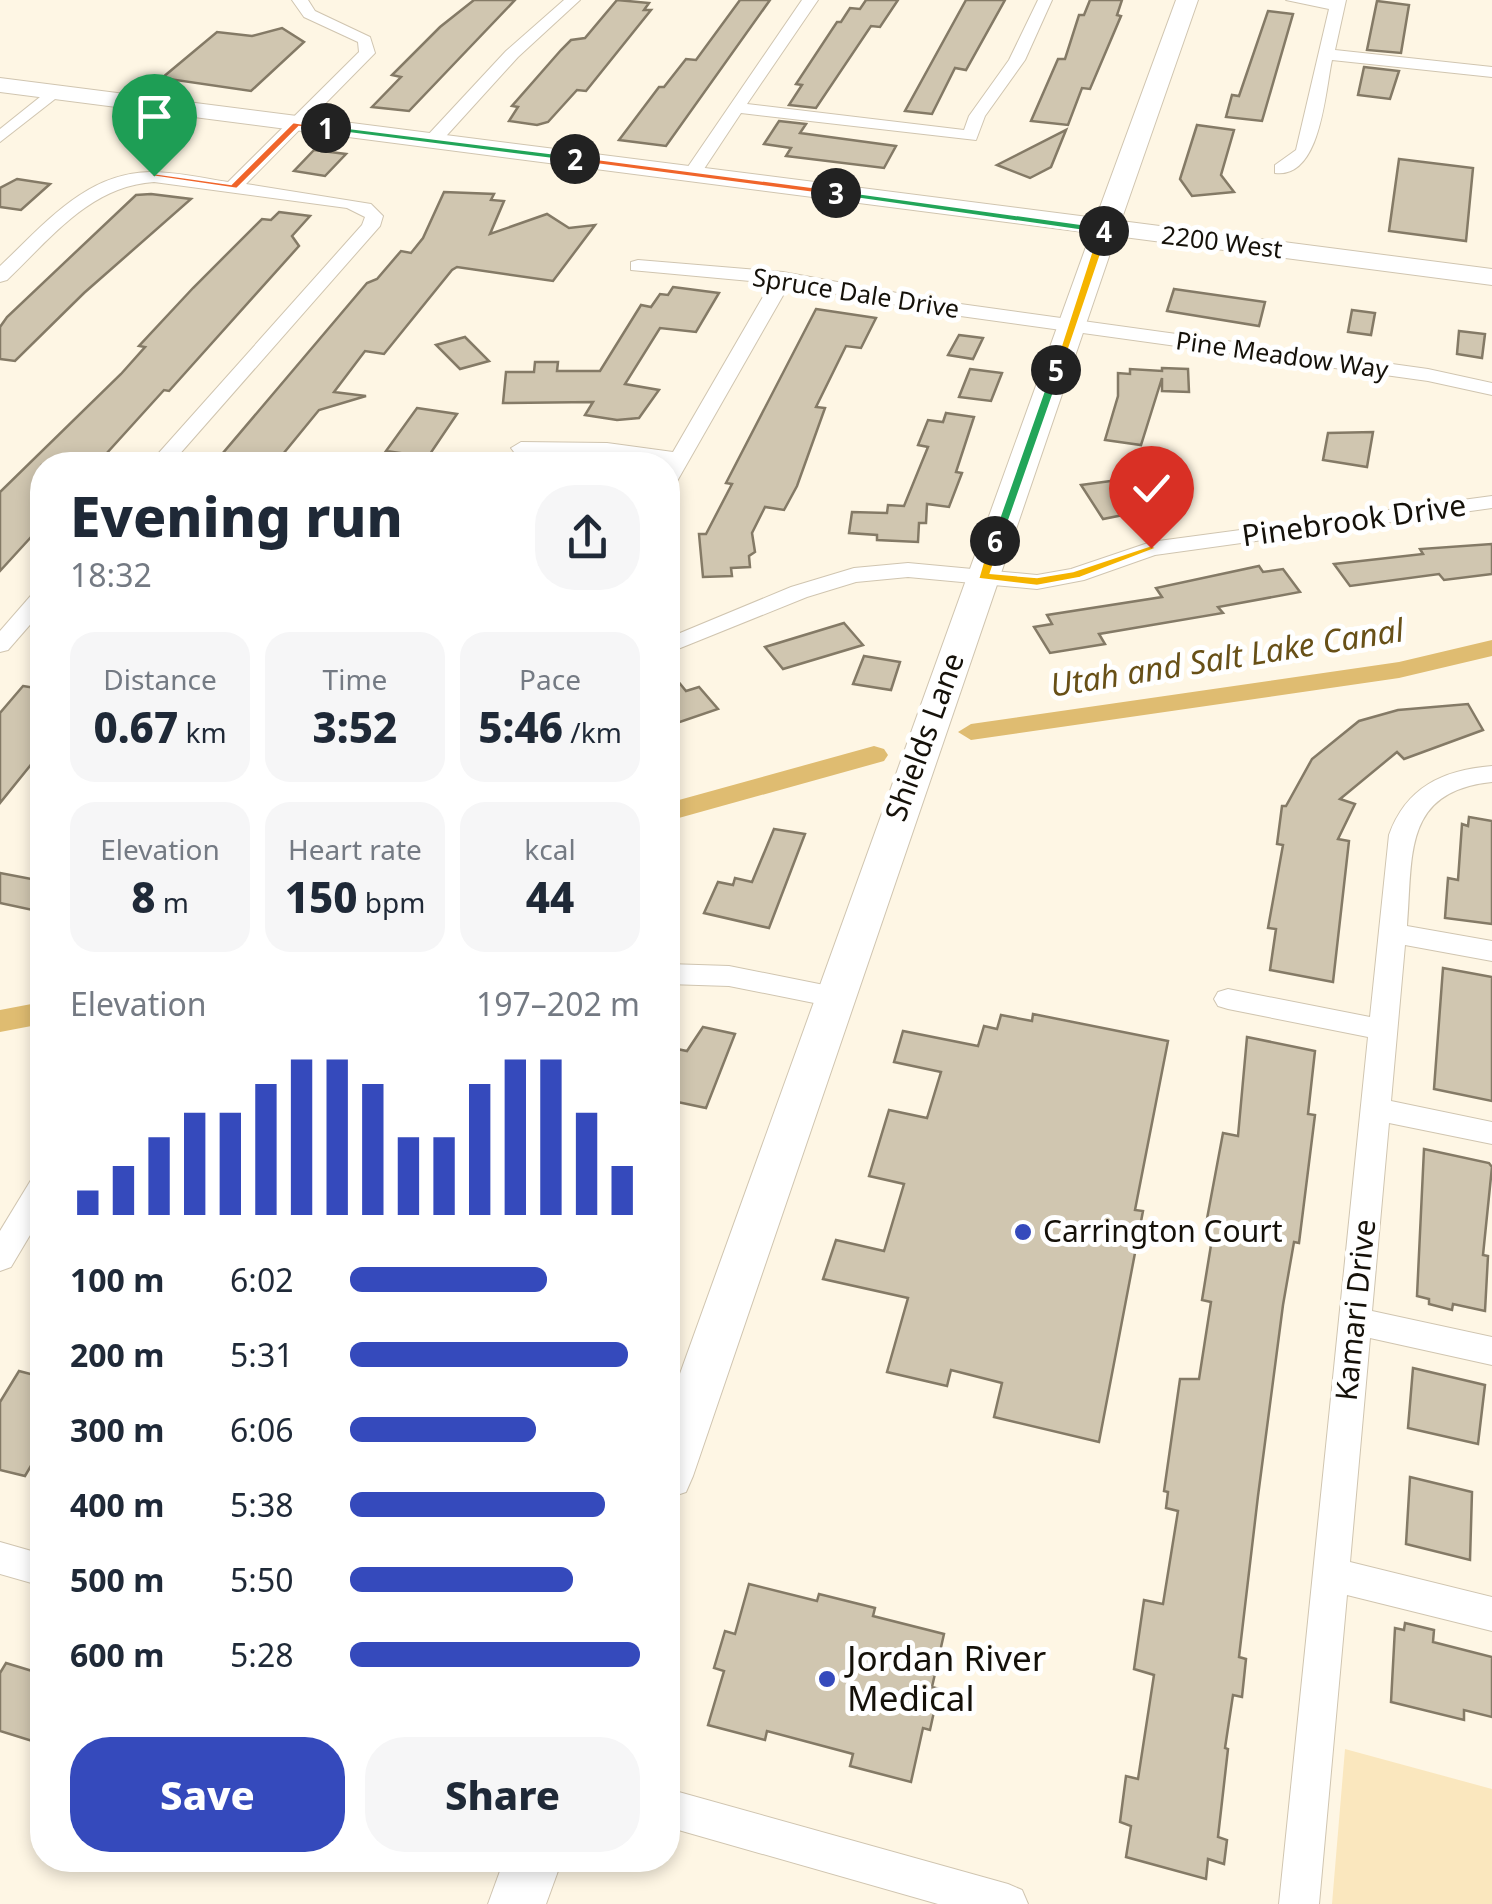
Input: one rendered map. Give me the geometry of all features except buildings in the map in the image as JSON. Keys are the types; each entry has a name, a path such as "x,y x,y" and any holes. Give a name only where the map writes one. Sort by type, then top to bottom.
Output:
{"main road":[{"name":"Shields Lane","path":"680,1441 1187,0"},
{"name":"2200 West","path":"0,85 1492,277"},
{"path":"516,1904 528,1872"}],"street":[{"path":"234,187 361,61 369,46 357,34 309,14 300,0"},
{"path":"432,141 512,54 573,0"},
{"path":"692,174 810,0"},
{"path":"737,108 970,136 977,116 1017,60 1045,0"},
{"path":"1280,169 1304,150 1337,2 1294,0"},
{"path":"1326,54 1492,72"},
{"path":"0,137 56,92"},
{"path":"0,276 96,190 121,178 154,176 348,202 371,212 374,216 370,226 170,452"},
{"name":"Spruce Dale Drive","path":"638,266 783,278 1072,326"},
{"path":"680,456 783,278"},
{"name":"Pine Meadow Way","path":"1072,326 1428,375 1492,389"},
{"path":"521,448 627,452"},
{"name":"Pinebrook Drive","path":"680,642 799,592 854,575 908,570 1037,582 1058,579 1151,548 1492,502"},
{"path":"0,645 30,611"},
{"name":"Kamari Drive","path":"1299,1904 1402,836 1413,808 1437,786 1492,774"},
{"path":"1393,933 1492,951"},
{"path":"680,974 729,976 834,996"},
{"path":"1228,1000 1384,1030"},
{"path":"1376,1110 1492,1133"},
{"path":"0,1258 30,1209"},
{"path":"1355,1321 1492,1351"},
{"path":"0,1558 30,1567"},
{"path":"1330,1574 1492,1614"},
{"path":"680,1811 1008,1904"}],"shaded area":[{"path":"1345,1749 1492,1789 1492,1904 1332,1904"}],"waterway":[{"name":"Utah and Salt Lake Canal","path":"971,732 1399,670 1492,648"},
{"name":"Utah and Salt Lake Canal","path":"680,809 874,755"},
{"name":"Utah and Salt Lake Canal","path":"0,1021 30,1015"}],"place":[{"name":"Carrington Court","path":"1023,1232"},
{"name":"Jordan River Medical","path":"827,1679"}],"route":[{"path":"154,176 234,187 296,124 1104,228 983,576 1037,582 1058,579 1151,548"}]}
